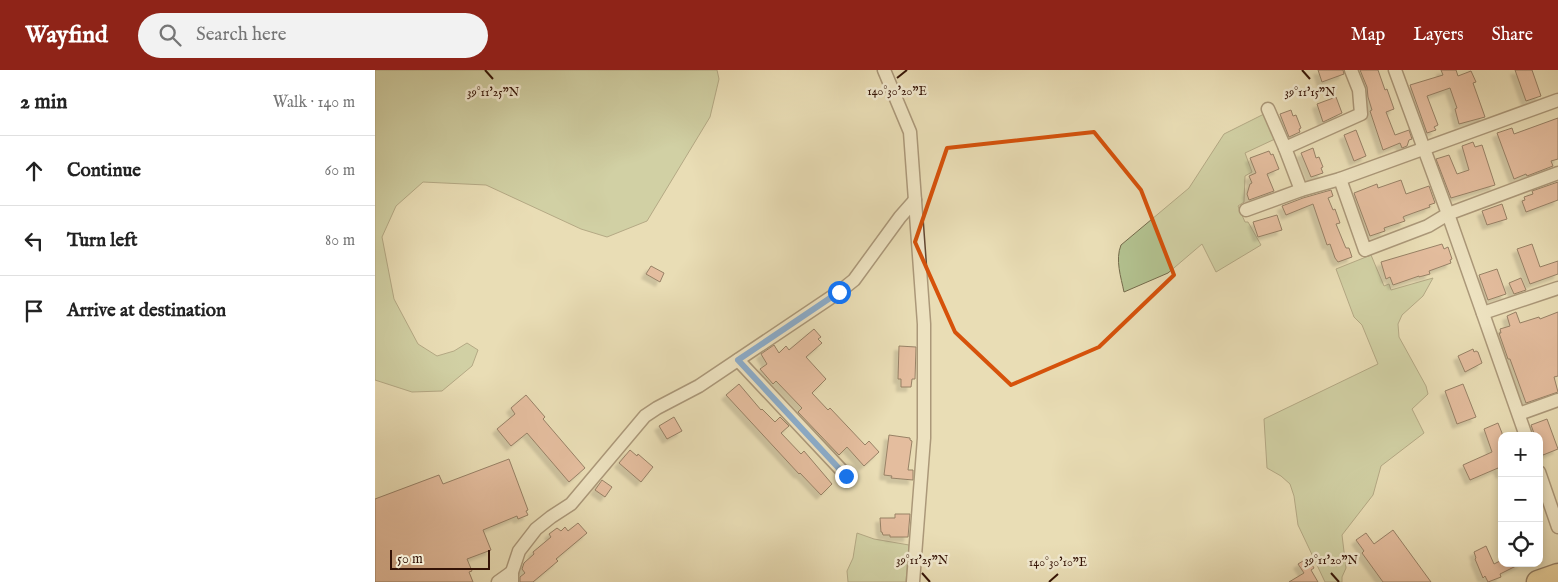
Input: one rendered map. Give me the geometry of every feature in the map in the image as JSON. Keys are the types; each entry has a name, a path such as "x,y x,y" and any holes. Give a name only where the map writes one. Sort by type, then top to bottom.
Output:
{"highway":[{"path":"1538,582 1558,575"}],"street":[{"path":"884,70 910,132 924,324 924,429 913,582"},
{"path":"1285,148 1361,114 1359,90 1351,70"},
{"path":"1396,70 1526,432"},
{"path":"1246,210 1301,190 1340,179 1558,100"},
{"path":"1268,109 1301,190"},
{"path":"1340,179 1365,250 1428,226 1448,214 1558,173"},
{"path":"498,582 512,577 519,551 536,529 571,504 645,416 699,386 854,280 900,217 915,200"},
{"path":"1483,312 1558,288"},
{"path":"738,360 846,476"},
{"path":"1519,414 1558,400"},
{"path":"1541,477 1558,527"}],"highlighted area":[{"path":"1094,132 1141,190 1174,275 1099,347 1011,385 955,332 915,242 947,148"}],"green space":[{"path":"375,70 717,70 719,79 710,117 647,221 607,237 581,229 486,185 423,182 396,206 382,237 394,299 418,344 437,356 454,351 467,343 478,350 472,366 442,391 412,392 375,380"},
{"path":"1266,113 1275,139 1245,153 1252,172 1245,176 1244,202 1238,206 1245,222 1248,222 1261,245 1216,272 1202,244 1168,273 1124,292 1119,263 1121,245 1189,188 1224,134"},
{"path":"1371,255 1384,286 1389,284 1391,290 1433,278 1423,296 1402,315 1398,324 1399,337 1426,386 1428,394 1412,409 1424,433 1381,466 1373,495 1342,535 1346,568 1342,582 1325,582 1298,525 1294,496 1290,484 1267,468 1264,419 1378,364 1362,325 1354,317 1336,269"},
{"path":"857,533 874,539 909,545 906,582 848,582 847,571 853,558"}],"building":[{"path":"1318,70 1343,70 1344,74 1322,82"},
{"path":"1360,70 1378,70 1394,109 1386,112 1395,135 1409,130 1412,139 1409,140 1407,146 1402,148 1400,143 1383,150 1370,111 1372,110 1367,87"},
{"path":"1441,70 1456,70 1458,76 1471,71 1476,82 1473,83 1485,117 1459,124 1455,109 1457,108 1450,88 1427,96 1438,125 1434,127 1436,130 1427,133 1410,85 1443,75"},
{"path":"1515,70 1532,70 1541,96 1526,101"},
{"path":"1336,97 1342,113 1323,122 1317,104"},
{"path":"1291,110 1293,116 1296,115 1301,128 1299,129 1300,132 1289,137 1280,114"},
{"path":"1558,118 1558,159 1551,161 1553,166 1514,179 1497,133 1512,128 1514,134"},
{"path":"1356,130 1366,156 1354,161 1344,135"},
{"path":"1473,142 1475,147 1482,145 1495,185 1451,198 1436,159 1449,155 1457,174 1469,170 1462,146"},
{"path":"1313,148 1316,158 1319,157 1323,167 1321,168 1323,173 1311,177 1301,153"},
{"path":"1269,151 1271,155 1273,154 1279,169 1267,174 1274,191 1249,200 1247,194 1252,183 1249,176 1256,173 1250,158"},
{"path":"1401,180 1406,194 1429,186 1435,203 1429,205 1430,207 1403,217 1405,221 1384,228 1385,231 1370,236 1354,193 1377,184 1378,188"},
{"path":"1558,182 1558,200 1526,212 1522,201 1525,200 1524,197 1533,194 1532,191"},
{"path":"1331,190 1333,196 1328,198 1333,210 1335,209 1340,223 1336,224 1352,257 1338,262 1330,244 1327,245 1313,204 1286,215 1282,206"},
{"path":"1502,204 1507,219 1487,225 1482,211"},
{"path":"1277,215 1282,230 1258,237 1253,222"},
{"path":"1442,244 1444,249 1448,247 1452,259 1450,260 1451,263 1429,271 1430,274 1393,285 1390,277 1386,279 1381,262"},
{"path":"1532,244 1540,267 1558,261 1558,274 1530,284 1517,249"},
{"path":"651,266 664,273 660,282 646,274"},
{"path":"1497,269 1506,294 1488,300 1479,275"},
{"path":"1521,278 1526,290 1514,294 1509,283"},
{"path":"1516,312 1520,323 1539,317 1540,319 1558,312 1558,376 1554,377 1558,392 1526,403 1499,333 1501,333 1500,329 1510,326 1507,316"},
{"path":"814,329 821,337 818,339 822,343 806,357 826,379 812,393 828,410 830,408 865,445 869,441 879,452 864,466 847,447 839,455 798,412 802,408 776,381 773,384 760,369 767,364 761,354 774,345 779,353 786,346 789,350"},
{"path":"899,346 916,347 915,379 912,379 911,387 901,387 901,379 898,379"},
{"path":"1473,349 1474,352 1478,352 1482,363 1465,372 1458,356"},
{"path":"739,384 761,410 775,422 780,417 789,426 781,433 801,454 804,451 832,484 821,495 726,395"},
{"path":"1463,384 1476,417 1457,424 1445,391"},
{"path":"526,395 545,417 543,419 585,468 569,482 527,433 511,446 497,429 515,414 511,408"},
{"path":"674,417 682,431 667,439 659,426"},
{"path":"1547,419 1558,449 1543,455 1543,432 1534,432 1531,425"},
{"path":"1498,423 1502,432 1498,432 1498,468 1470,480 1463,465 1492,452 1484,429"},
{"path":"889,435 910,438 912,441 908,470 913,470 913,480 891,478 892,476 884,475"},
{"path":"630,450 637,456 638,454 653,467 641,482 619,463"},
{"path":"509,459 528,510 526,511 528,515 518,519 517,516 483,530 491,550 467,559 472,571 469,572 473,582 375,582 375,499 439,475 443,484"},
{"path":"602,480 612,487 605,497 595,490"},
{"path":"895,514 910,514 908,537 890,537 890,535 883,535 881,532 880,518 895,518"},
{"path":"578,523 587,533 556,559 558,561 533,582 520,582 520,577 525,573 522,569 524,563 534,554 533,552 551,537 549,534 557,528 561,531 565,527 568,531"},
{"path":"1393,530 1431,582 1383,582 1362,553 1364,551 1356,540 1366,533 1374,544"},
{"path":"1486,546 1494,564 1498,562 1498,567 1514,567 1500,574 1501,577 1488,582 1485,576 1483,578 1474,552"},
{"path":"1308,558 1314,568 1311,570 1318,582 1289,582 1304,573 1298,564"}],"route":[{"path":"839,292 738,360 846,476"}]}
